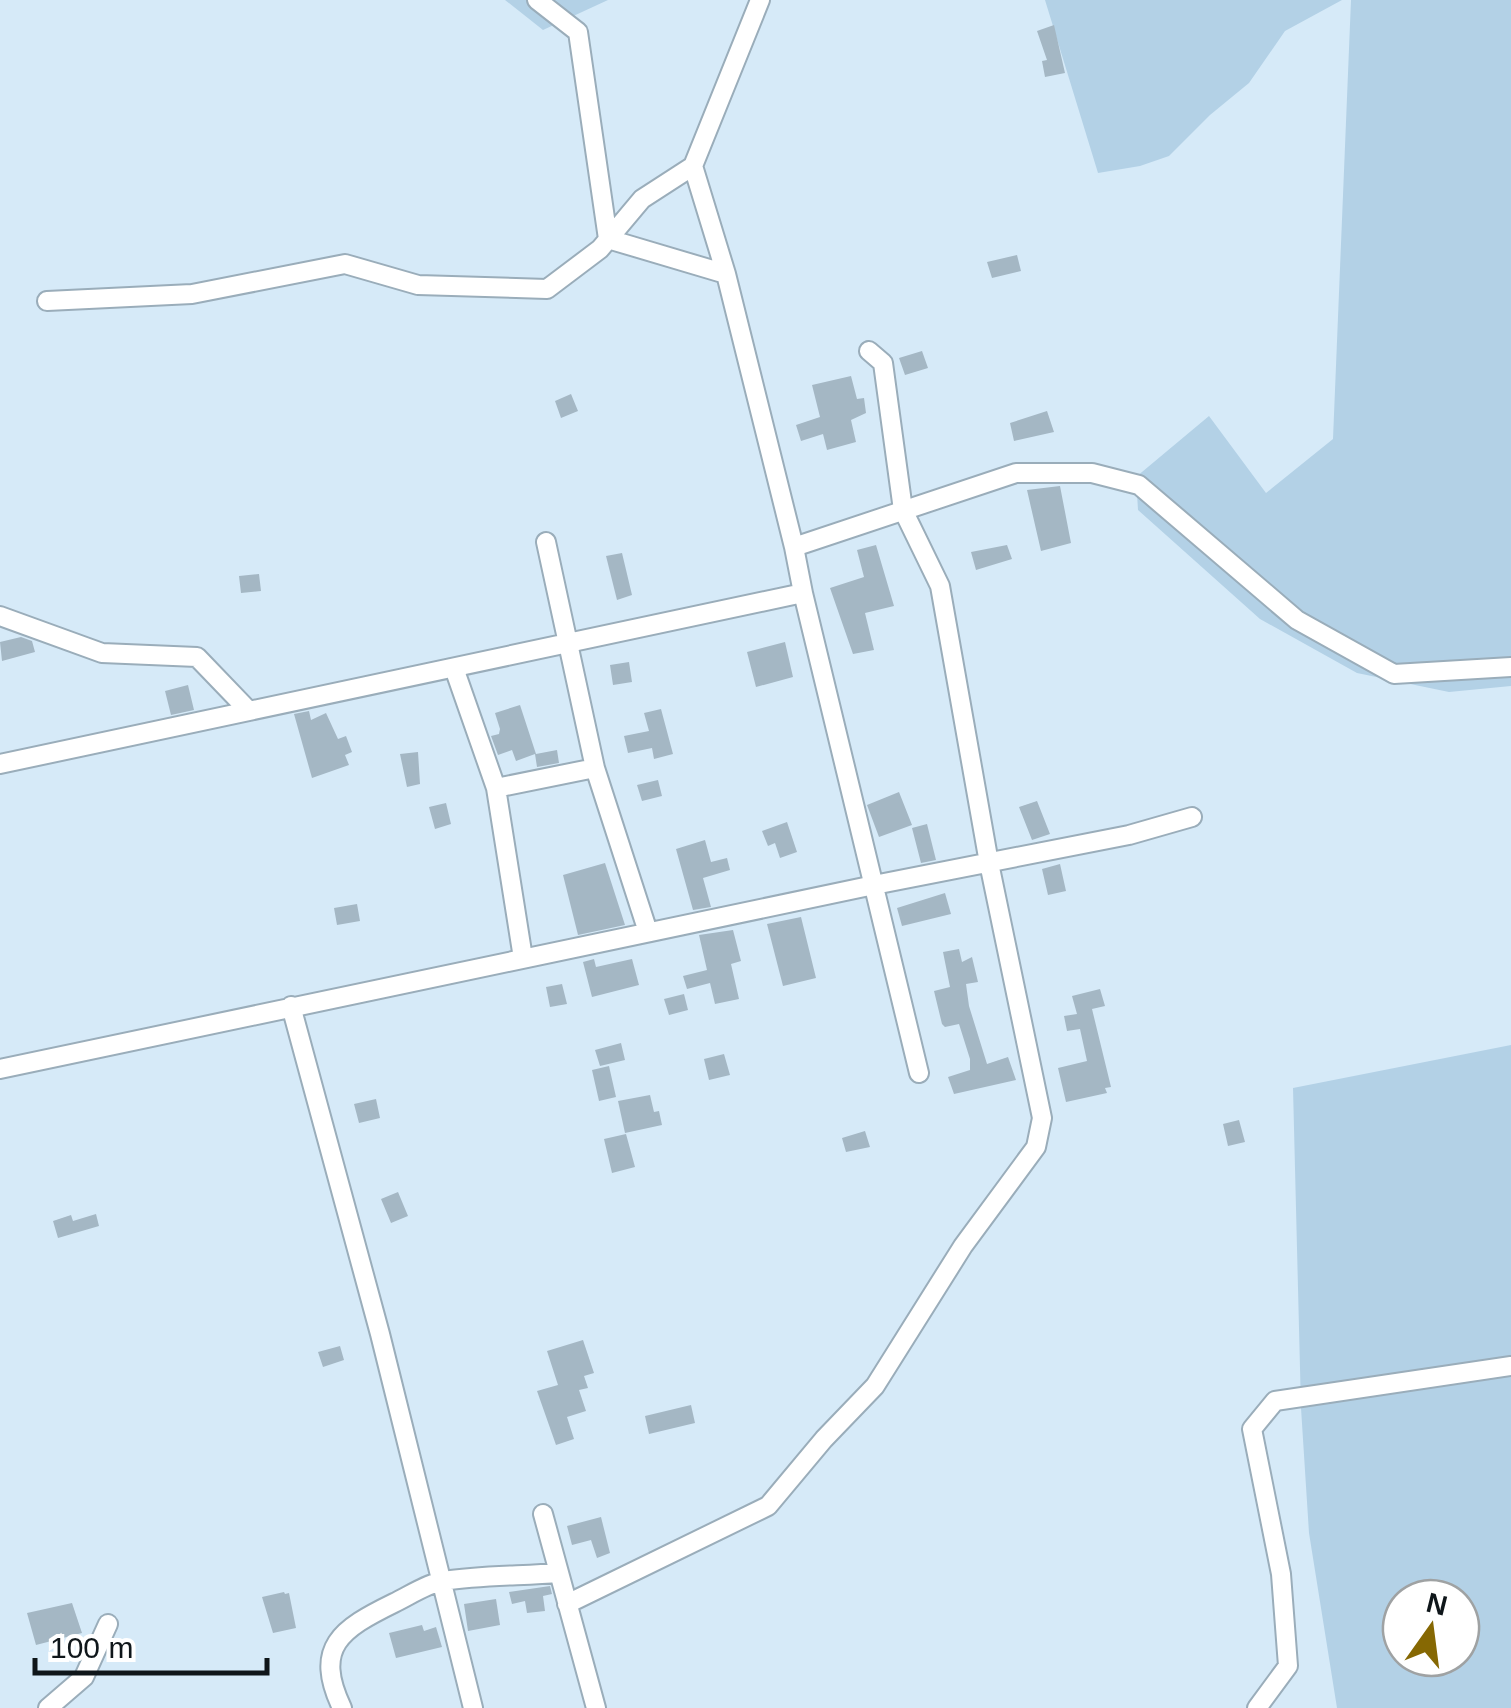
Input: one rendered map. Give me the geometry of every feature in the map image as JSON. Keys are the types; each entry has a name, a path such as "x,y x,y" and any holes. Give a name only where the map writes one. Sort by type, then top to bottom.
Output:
{"street":[{"path":"536,0 578,32 608,239"},
{"path":"47,301 192,294 345,264 418,285 547,288 600,249 642,199 693,166 760,0"},
{"path":"693,166 726,274 919,1073"},
{"path":"608,239 726,274"},
{"path":"568,1604 768,1506 824,1439 876,1386 963,1246 1036,1147 1042,1118 989,862 940,586 903,510 883,363 868,351"},
{"path":"794,547 1016,473 1092,473 1139,485 1297,620 1394,674 1511,667"},
{"path":"546,542 595,768 648,932"},
{"path":"0,764 802,593"},
{"path":"0,616 102,653 197,657 249,711"},
{"path":"454,668 496,788 523,958"},
{"path":"496,788 595,768"},
{"path":"0,1070 291,1006 1129,835 1192,817"},
{"path":"291,1006 380,1334 473,1708"},
{"path":"1257,1708 1288,1666 1281,1574 1252,1429 1276,1401 1326,1390 1511,1366"},
{"path":"543,1514 596,1708"},
{"path":"342,1708 329,1682 332,1653 340,1635 371,1614 439,1581 559,1574"},
{"path":"48,1708 84,1677 108,1624"}],"shaded area":[{"path":"505,0 608,0 543,30"},
{"path":"1045,0 1342,0 1285,31 1249,83 1169,156 1098,173"},
{"path":"1351,0 1511,0 1511,686 1449,692 1357,673 1260,619 1138,510 1136,477 1209,416 1266,493 1333,439"},
{"path":"1511,1045 1511,1708 1337,1708 1309,1533 1301,1408 1293,1088"}],"building":[{"path":"1054,25 1065,73 1045,77 1042,61 1047,60 1037,31"},
{"path":"1017,255 1021,271 992,278 987,262"},
{"path":"922,351 928,368 905,375 899,358"},
{"path":"851,376 857,399 864,398 866,413 851,420 856,442 827,450 823,434 801,441 796,425 820,417 812,385"},
{"path":"571,394 578,411 561,418 555,401"},
{"path":"1047,411 1054,432 1014,441 1010,423"},
{"path":"1060,486 1071,543 1041,551 1027,490"},
{"path":"876,545 894,606 865,613 874,650 853,654 830,588 864,577 857,550"},
{"path":"1007,545 1012,559 976,570 971,552"},
{"path":"622,553 632,595 617,600 606,556"},
{"path":"259,574 261,591 241,593 239,576"},
{"path":"21,637 32,641 35,652 2,661 0,642"},
{"path":"785,642 793,677 756,687 747,652"},
{"path":"629,662 632,682 613,685 610,665"},
{"path":"188,685 194,710 171,715 165,691"},
{"path":"520,705 536,754 557,750 559,763 537,767 535,754 516,761 512,750 498,755 491,736 499,734 500,729 495,713"},
{"path":"661,709 673,754 654,759 652,748 628,753 624,736 649,731 644,713"},
{"path":"309,711 311,720 326,713 338,739 346,736 352,752 345,755 349,765 312,778 294,714"},
{"path":"418,752 420,784 407,787 400,754"},
{"path":"658,780 662,796 642,801 637,785"},
{"path":"899,792 912,825 879,837 867,805"},
{"path":"1037,801 1050,834 1032,840 1019,807"},
{"path":"446,803 451,824 435,829 429,807"},
{"path":"787,822 797,852 780,858 775,843 768,846 762,831"},
{"path":"927,824 936,860 921,863 912,828"},
{"path":"705,840 711,862 727,858 730,870 703,878 711,907 693,910 676,849"},
{"path":"605,863 625,925 578,935 563,875"},
{"path":"1060,864 1066,891 1048,895 1042,869"},
{"path":"945,893 951,914 902,926 897,908"},
{"path":"357,904 360,921 337,925 334,908"},
{"path":"801,917 816,978 783,986 767,924"},
{"path":"733,930 741,961 731,964 739,999 715,1004 710,983 687,989 683,976 707,970 699,935"},
{"path":"959,949 962,962 972,957 978,982 966,984 969,1006 987,1064 1008,1057 1016,1080 954,1094 948,1077 970,1070 970,1059 959,1024 942,1024 934,991 950,987 943,952"},
{"path":"594,959 596,967 632,959 639,985 592,997 583,962"},
{"path":"562,984 567,1004 550,1007 546,987"},
{"path":"1100,989 1105,1006 1092,1009 1111,1087 1105,1088 1107,1093 1066,1102 1058,1068 1087,1061 1080,1029 1067,1031 1064,1016 1077,1014 1072,996"},
{"path":"684,994 688,1010 669,1015 664,999"},
{"path":"621,1043 625,1060 600,1066 595,1050"},
{"path":"724,1054 730,1075 709,1080 704,1059"},
{"path":"609,1066 616,1097 599,1101 592,1070"},
{"path":"650,1095 662,1125 625,1133 618,1101"},
{"path":"376,1099 380,1118 359,1123 354,1104"},
{"path":"1239,1120 1245,1142 1228,1146 1223,1124"},
{"path":"865,1131 870,1147 846,1152 842,1138"},
{"path":"626,1134 635,1167 612,1173 604,1139"},
{"path":"398,1192 408,1216 391,1223 381,1199"},
{"path":"96,1214 99,1226 58,1238 53,1221 71,1215 73,1221"},
{"path":"583,1340 594,1373 584,1376 588,1388 579,1390 586,1411 567,1417 574,1439 556,1445 537,1391 558,1385 547,1351"},
{"path":"340,1346 344,1360 323,1367 318,1352"},
{"path":"691,1405 695,1423 649,1434 645,1416"},
{"path":"601,1517 610,1553 597,1558 591,1540 572,1545 567,1526"},
{"path":"550,1586 552,1594 543,1596 545,1611 527,1613 525,1601 512,1604 509,1592"},
{"path":"289,1593 296,1628 273,1633 262,1597"},
{"path":"496,1599 500,1625 468,1631 464,1604"},
{"path":"72,1603 82,1633 36,1645 27,1613"},
{"path":"422,1625 424,1631 436,1627 442,1647 396,1658 389,1633"}]}
